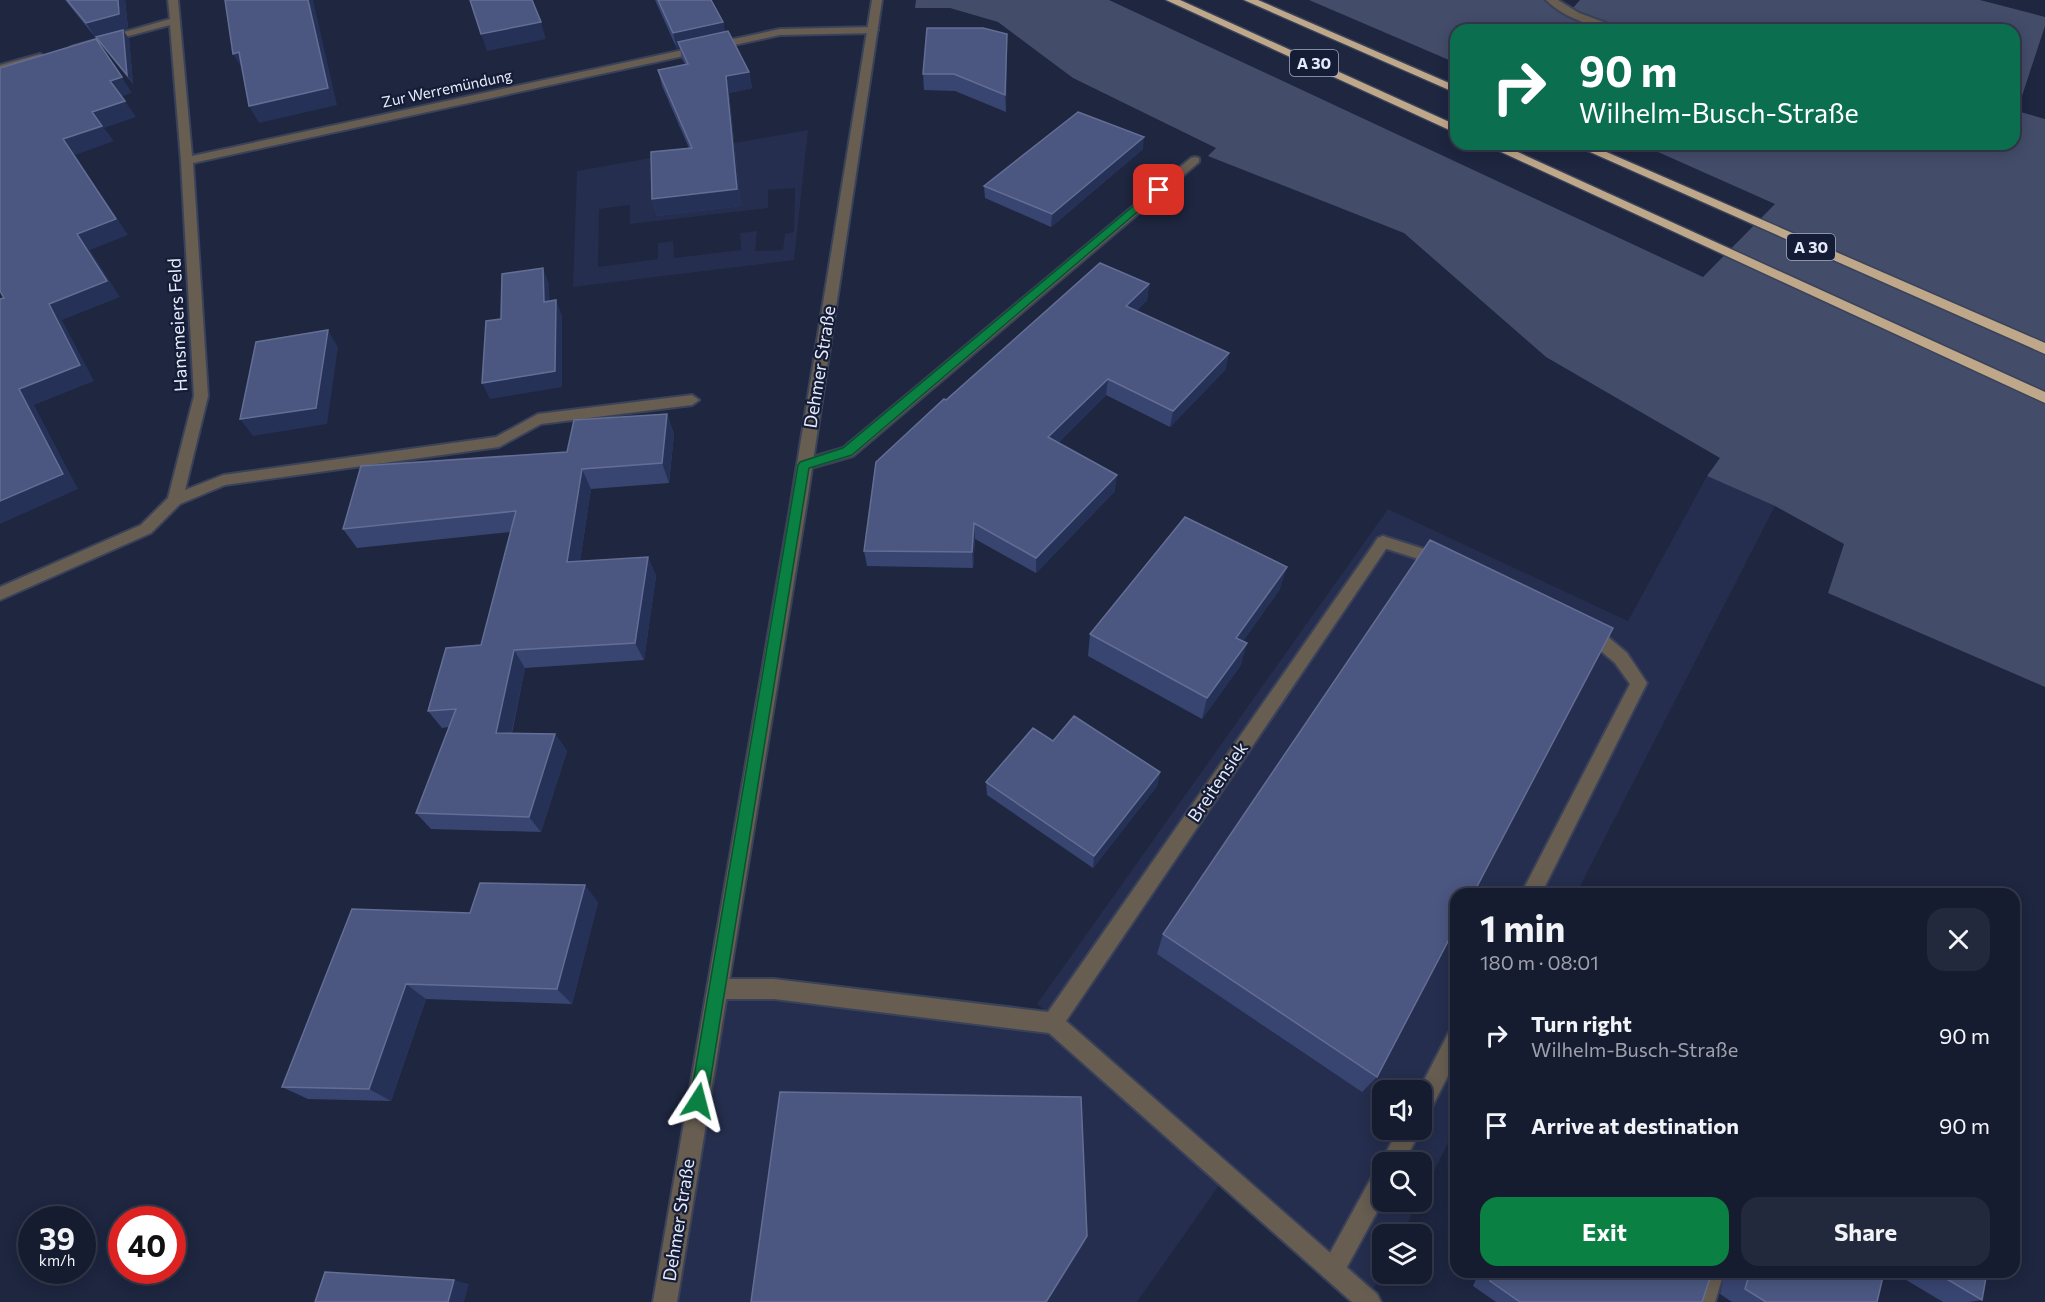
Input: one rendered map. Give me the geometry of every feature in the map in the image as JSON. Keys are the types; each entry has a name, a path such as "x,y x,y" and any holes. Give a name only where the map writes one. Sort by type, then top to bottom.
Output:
{"highway":[{"name":"A 30","path":"1171,0 1450,126"},
{"name":"A 30","path":"1249,0 1450,87"},
{"name":"A 30","path":"1503,150 2045,398"},
{"name":"A 30","path":"1592,150 2045,349"}],"street":[{"path":"173,0 187,161"},
{"name":"Dehmer Straße","path":"665,1302 804,465 877,0"},
{"path":"1551,0 1575,15 1602,24"},
{"path":"62,51 174,21"},
{"name":"Zur Werremündung","path":"187,161 780,32 873,30"},
{"path":"0,68 51,54"},
{"path":"804,465 848,452 1195,160"},
{"name":"Hansmeiers Feld","path":"0,594 146,529 174,500 201,396 187,161"},
{"path":"174,500 223,480 499,442 538,419 692,400"},
{"name":"Breitensiek","path":"1053,1023 1383,542 1454,566"},
{"path":"1534,888 1639,683 1621,658 1588,630 1578,625"},
{"path":"717,989 774,989 1053,1023 1369,1302"},
{"path":"1432,1086 1450,1051"},
{"path":"1333,1270 1372,1199"},
{"path":"1703,1302 1711,1278"}],"shaded area":[{"path":"916,0 1109,0 1703,277 1775,204 1654,150 2020,150 2020,112 2045,119 2045,687 1828,593 1844,544 1775,506 1707,476 1720,458 1546,357 1404,233 1208,156 1216,148 1073,78 998,22 950,8 915,8"},
{"path":"1309,0 1554,0 1572,9 1580,0 1980,0 2045,17 2045,26 2020,102 2020,24 1450,24 1450,60"},
{"path":"808,130 794,260 573,287 577,171","holes":["795,188 794,232 785,234 783,250 755,251 757,231 740,233 741,250 674,258 673,241 658,243 658,259 598,267 599,209 630,205 630,224 768,208 768,190"]},
{"path":"1707,476 1775,506 1579,888 1450,888 1450,1139 1432,1175 1432,1152 1372,1152 1372,1212 1413,1212 1407,1224 1372,1224 1372,1284 1376,1284 1372,1292 1037,1004 1388,509 1628,621"},
{"path":"722,995 1047,1030 1220,1184 1137,1302 676,1302"}],"building":[{"path":"67,0 118,0 119,14 86,23"},
{"path":"225,0 308,0 328,88 249,106 239,52 233,54"},
{"path":"470,0 532,0 541,22 481,34"},
{"path":"658,0 711,0 723,22 673,33"},
{"path":"927,28 983,28 1007,34 1005,95 954,74 923,74"},
{"path":"123,30 127,75 96,37"},
{"path":"728,31 749,72 726,76 737,189 652,199 651,152 692,148 658,70 688,64 678,42"},
{"path":"96,39 122,77 110,81 125,101 92,112 102,126 63,139 116,219 77,234 107,281 49,304 80,365 19,389 63,474 0,501 0,299 4,298 0,291 0,68"},
{"path":"1078,112 1144,137 1052,214 984,186"},
{"path":"1100,263 1149,284 1126,306 1229,353 1173,411 1108,379 1048,437 1117,475 1036,558 974,523 972,552 864,551 876,462 944,399 946,400"},
{"path":"543,268 544,302 556,300 555,371 482,383 486,321 501,319 502,274"},
{"path":"328,330 316,408 240,419 256,342"},
{"path":"667,414 662,463 582,469 567,562 648,557 635,643 514,650 496,733 555,734 529,817 416,813 456,709 428,711 446,648 481,645 516,511 343,529 361,466 567,452 574,420"},
{"path":"1185,517 1287,567 1236,638 1247,643 1207,698 1090,634"},
{"path":"1430,540 1613,628 1476,888 1450,888 1450,937 1377,1077 1163,934"},
{"path":"1074,716 1160,772 1094,856 986,782 1033,728 1053,741"},
{"path":"480,883 585,885 557,989 406,984 369,1089 282,1087 352,909 470,913"},
{"path":"780,1092 1081,1097 1087,1236 1046,1302 751,1302"},
{"path":"325,1272 454,1280 448,1302 315,1302"},
{"path":"1491,1278 1710,1278 1702,1302 1520,1302 1490,1281"},
{"path":"1748,1278 1883,1278 1877,1302 1766,1302 1745,1289"},
{"path":"1945,1278 1986,1278 1982,1300"}],"route":[{"path":"698,1101 804,465 848,452 1159,190"}]}
